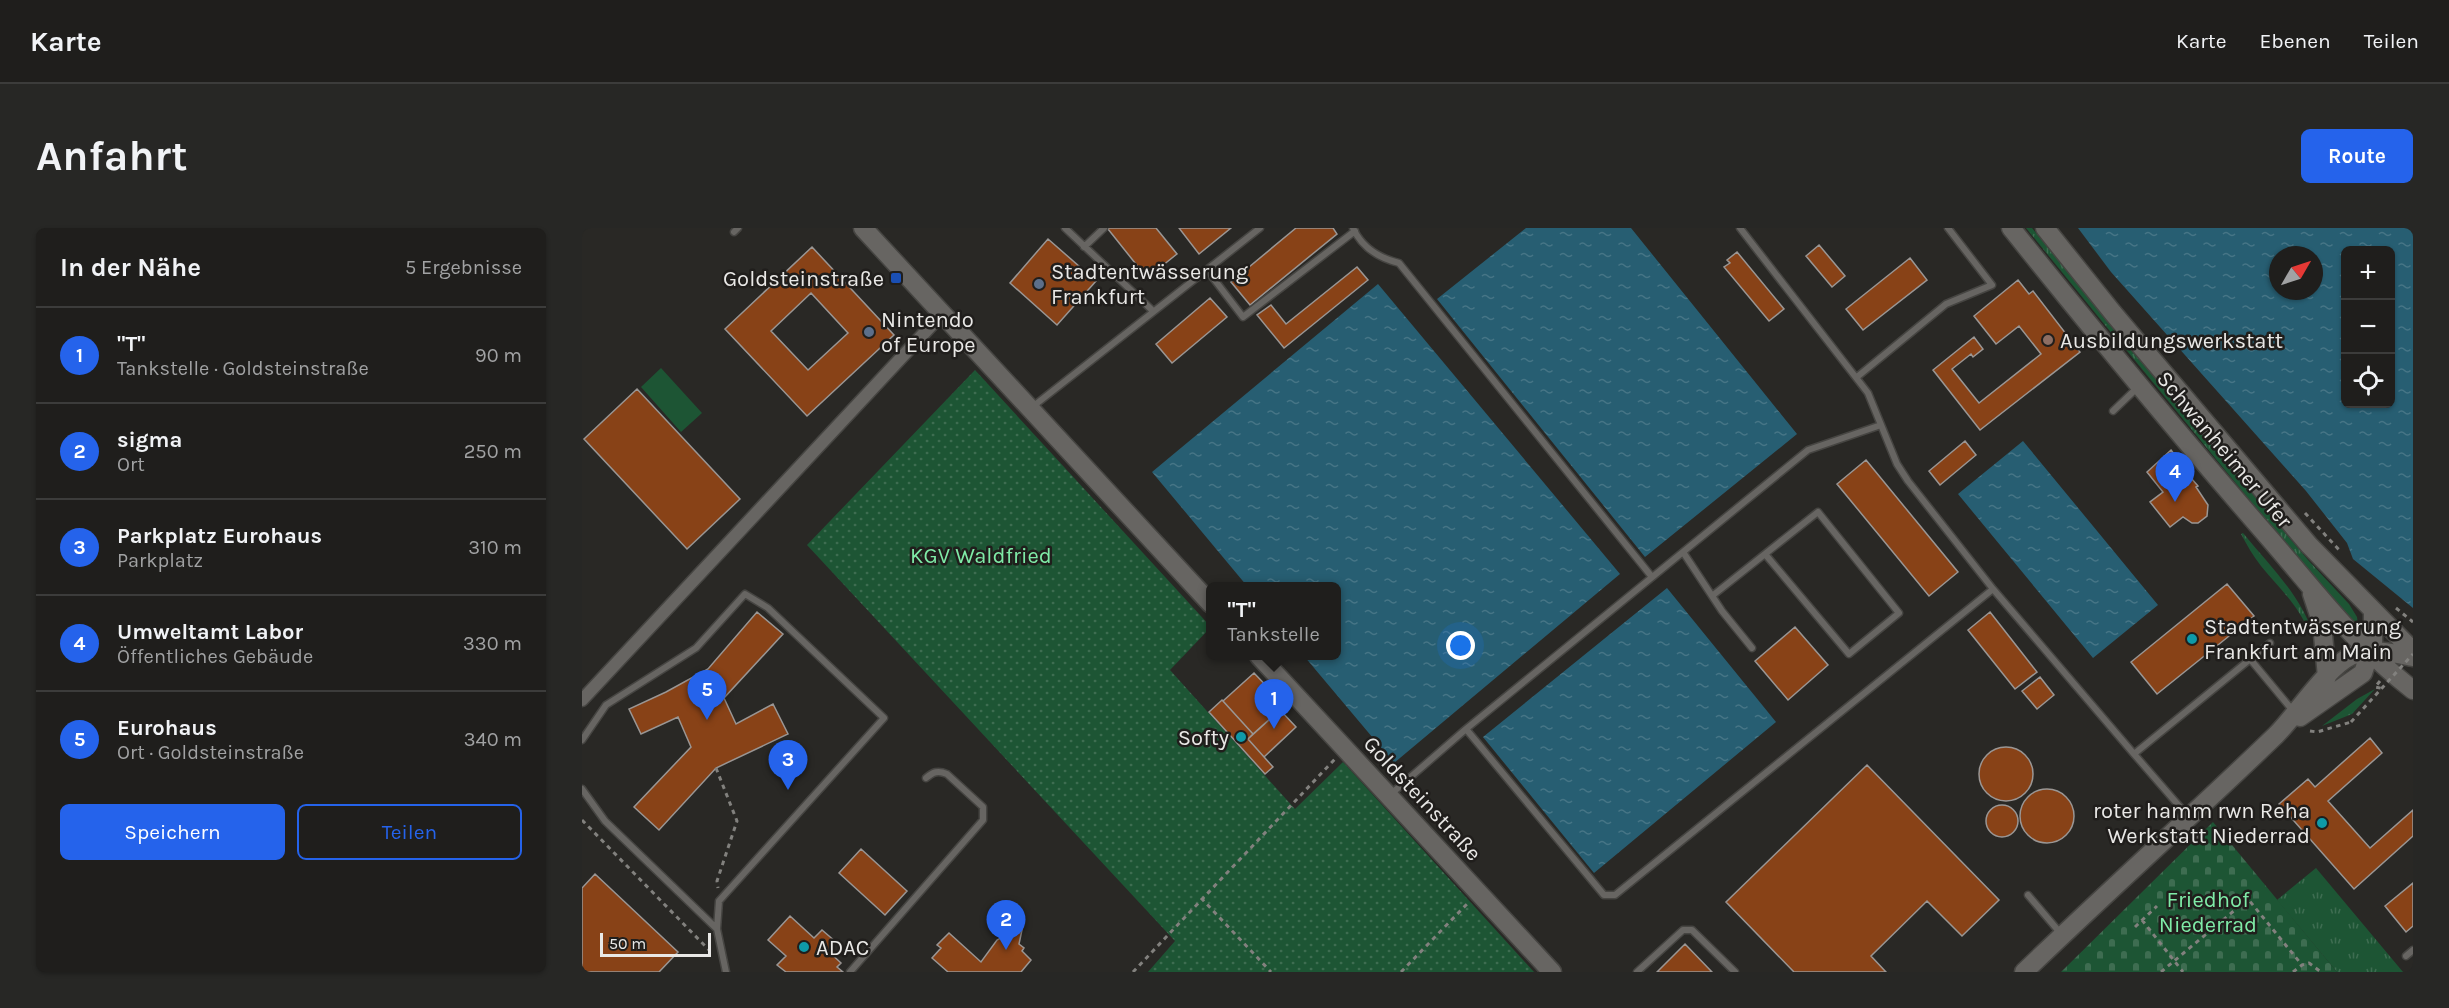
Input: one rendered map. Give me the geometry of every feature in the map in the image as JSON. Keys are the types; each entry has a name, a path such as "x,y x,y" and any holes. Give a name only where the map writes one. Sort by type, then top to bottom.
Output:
{"main road":[{"path":"863,228 1206,599"},
{"name":"Schwanheimer Ufer","path":"2011,228 2140,386 2309,584 2392,675 2413,690"},
{"name":"Schwanheimer Ufer","path":"2045,228 2113,313 2309,545 2413,654"},
{"path":"2309,584 2322,624 2327,677"},
{"path":"2277,733 2363,673 2374,632 2373,612"},
{"path":"2024,972 2277,733 2339,663 2349,657 2370,652 2413,654"},
{"name":"Goldsteinstraße","path":"1263,660 1552,972"},
{"path":"2363,673 2392,675"}],"street":[{"path":"582,700 942,314"}],"lane":[{"path":"1065,228 1154,311"},
{"path":"1084,247 1104,228"},
{"path":"1031,408 1260,228"},
{"path":"1740,228 1869,393 1897,465 1908,481 1993,589 2134,754 2185,818 2199,840"},
{"path":"1857,377 1946,304 1992,285 1948,228"},
{"path":"1207,270 1243,317 1354,230 1359,241 1383,259 1399,263 1653,577"},
{"path":"2113,411 2140,386"},
{"path":"1388,796 1466,729 1809,450 1881,425"},
{"path":"1712,596 1765,554 1818,512 1899,613 1849,654 1765,554"},
{"path":"1683,552 1712,596 1752,648"},
{"path":"1466,729 1604,895 1615,896 1993,589"},
{"path":"582,740 606,705 696,648 745,594 768,608 884,718 719,901 717,928 726,972"},
{"path":"2134,754 2270,643"},
{"path":"2250,659 2295,713"},
{"path":"850,972 983,820 983,807 947,774 940,771 933,772 926,778"},
{"path":"582,789 605,821 717,928"},
{"path":"2028,895 2062,935"},
{"path":"1637,972 1683,930 1692,930 1735,972"},
{"path":"2406,956 2413,950"}],"path":[{"path":"2317,732 2351,722 2413,654"},
{"path":"1133,972 1345,749"},
{"path":"716,768 737,821 717,881 719,901"},
{"path":"582,820 715,956"},
{"path":"1401,972 1478,892"},
{"path":"1201,898 1271,972"},
{"path":"2161,972 2248,899 2302,965"},
{"path":"2135,927 2157,906"},
{"path":"2142,920 2183,972"},
{"path":"2293,972 2309,963 2321,972"}],"green space":[{"path":"2026,228 2032,228 2121,338 2118,341"},
{"path":"2126,344 2308,560 2349,604 2357,617 2359,633 2123,346"},
{"path":"661,368 702,413 681,432 641,387"},
{"name":"KGV Waldfried","path":"975,370 1206,622 1206,632 1170,670 1295,809 1343,762 1534,972 1148,972 1175,941 807,545"},
{"path":"2243,533 2292,593 2301,606 2313,634 2310,635 2295,607 2255,558 2241,534"},
{"path":"2375,689 2352,714 2322,726 2357,699"},
{"name":"Friedhof Niederrad","path":"2213,822 2337,972 2061,972"},
{"path":"2316,868 2403,972 2337,972 2277,900"}],"water":[{"path":"1526,228 1631,228 1797,434 1645,557 1437,299"},
{"path":"2078,228 2413,228 2413,608 2353,559 2347,543 2306,491 2111,272"},
{"path":"1378,284 1620,574 1394,763 1307,660 1341,660 1341,582 1244,582 1152,472"},
{"path":"2023,441 2158,605 2093,658 1958,494"},
{"path":"1667,588 1776,722 1594,873 1483,737"}],"building":[{"path":"1109,228 1156,228 1177,254 1147,278"},
{"path":"1179,228 1231,228 1199,254"},
{"path":"1296,228 1333,228 1337,234 1250,305 1231,282"},
{"path":"1048,239 1096,281 1057,325 1010,283"},
{"path":"1819,245 1845,276 1832,287 1806,256"},
{"name":"Nintendo of Europe","path":"812,247 894,335 807,416 725,329","holes":["811,293 848,333 808,370 771,331"]},
{"path":"1737,252 1784,309 1769,321 1724,267 1730,263 1727,260"},
{"path":"1910,258 1927,280 1863,330 1846,309"},
{"path":"1357,267 1368,280 1284,348 1257,315 1271,305 1286,324"},
{"path":"2018,280 2029,294 2033,291 2080,352 1980,430 1933,370 1974,337 1983,349 1973,357 1971,354 1952,369 1979,403 2041,354 2019,326 1996,344 1974,316"},
{"path":"1210,298 1227,317 1172,363 1156,344"},
{"path":"637,389 740,499 687,549 584,439"},
{"path":"1965,441 1976,455 1940,485 1929,471"},
{"path":"2171,450 2180,462 2178,463 2198,486 2196,487 2208,505 2207,516 2198,523 2192,523 2183,517 2170,527 2150,502 2163,492 2147,472"},
{"path":"1866,460 1958,572 1929,596 1837,484"},
{"name":"Stadtentwässerung Frankfurt am Main","path":"2227,584 2254,616 2157,694 2131,662"},
{"path":"757,612 783,634 724,698 736,724 773,704 788,734 716,768 659,830 634,807 691,747 678,717 641,734 629,709 708,669"},
{"path":"1990,612 2037,672 2015,689 1968,630"},
{"path":"1795,627 1828,665 1788,700 1755,661"},
{"path":"1254,673 1273,693 1269,697 1280,710 1253,734 1223,701"},
{"path":"2040,677 2054,695 2037,709 2022,691"},
{"name":"Softy","path":"1222,700 1253,734 1248,739 1273,767 1265,774 1209,712"},
{"path":"1280,710 1296,727 1264,757 1248,739"},
{"name":"roter hamm rwn Reha Werkstatt Niederrad","path":"2370,738 2382,753 2328,801 2370,848 2413,810 2413,836 2354,889 2279,804 2308,779 2315,787"},
{"path":"2001,747 2011,747 2021,751 2029,759 2033,774 2029,789 2021,797 2011,801 2001,801 1991,797 1983,789 1979,779 1979,769 1983,759 1991,751"},
{"path":"1867,765 1999,900 1962,936 1927,901 1871,956 1886,972 1794,972 1726,902"},
{"path":"2042,789 2052,789 2062,793 2070,801 2074,816 2070,831 2062,839 2052,843 2042,843 2032,839 2024,831 2020,821 2020,811 2024,801 2032,793"},
{"path":"2002,805 2013,810 2018,821 2013,832 2002,837 1991,832 1986,821 1991,810"},
{"name":"ADAC","path":"861,849 907,891 885,915 839,873"},
{"path":"595,874 678,952 659,972 582,972 582,888"},
{"path":"2413,883 2413,926 2406,932 2385,906"},
{"name":"ADAC","path":"790,916 814,938 822,930 836,942 828,951 841,963 837,967 843,972 786,972 777,965 786,956 768,940"},
{"path":"1023,925 1019,944 1031,960 1021,972 948,972 932,958 941,948 937,945 949,933 981,962 997,940"},
{"path":"1685,944 1712,972 1657,972"}],"place":[{"name":"Goldsteinstraße","path":"896,278"},
{"name":"Stadtentwässerung Frankfurt","path":"1039,284"},
{"name":"Nintendo of Europe","path":"869,332"},
{"name":"Ausbildungswerkstatt","path":"2048,340"},
{"name":"Umweltamt Labor","path":"2175,502"},
{"name":"Stadtentwässerung Frankfurt am Main","path":"2192,639"},
{"name":"Eurohaus","path":"707,720"},
{"name":"\"T\"","path":"1274,729"},
{"name":"Softy","path":"1241,737"},
{"name":"Parkplatz Eurohaus","path":"788,790"},
{"name":"roter hamm rwn Reha Werkstatt Niederrad","path":"2322,823"},
{"name":"ADAC","path":"804,947"},
{"name":"sigma","path":"1006,950"}]}
